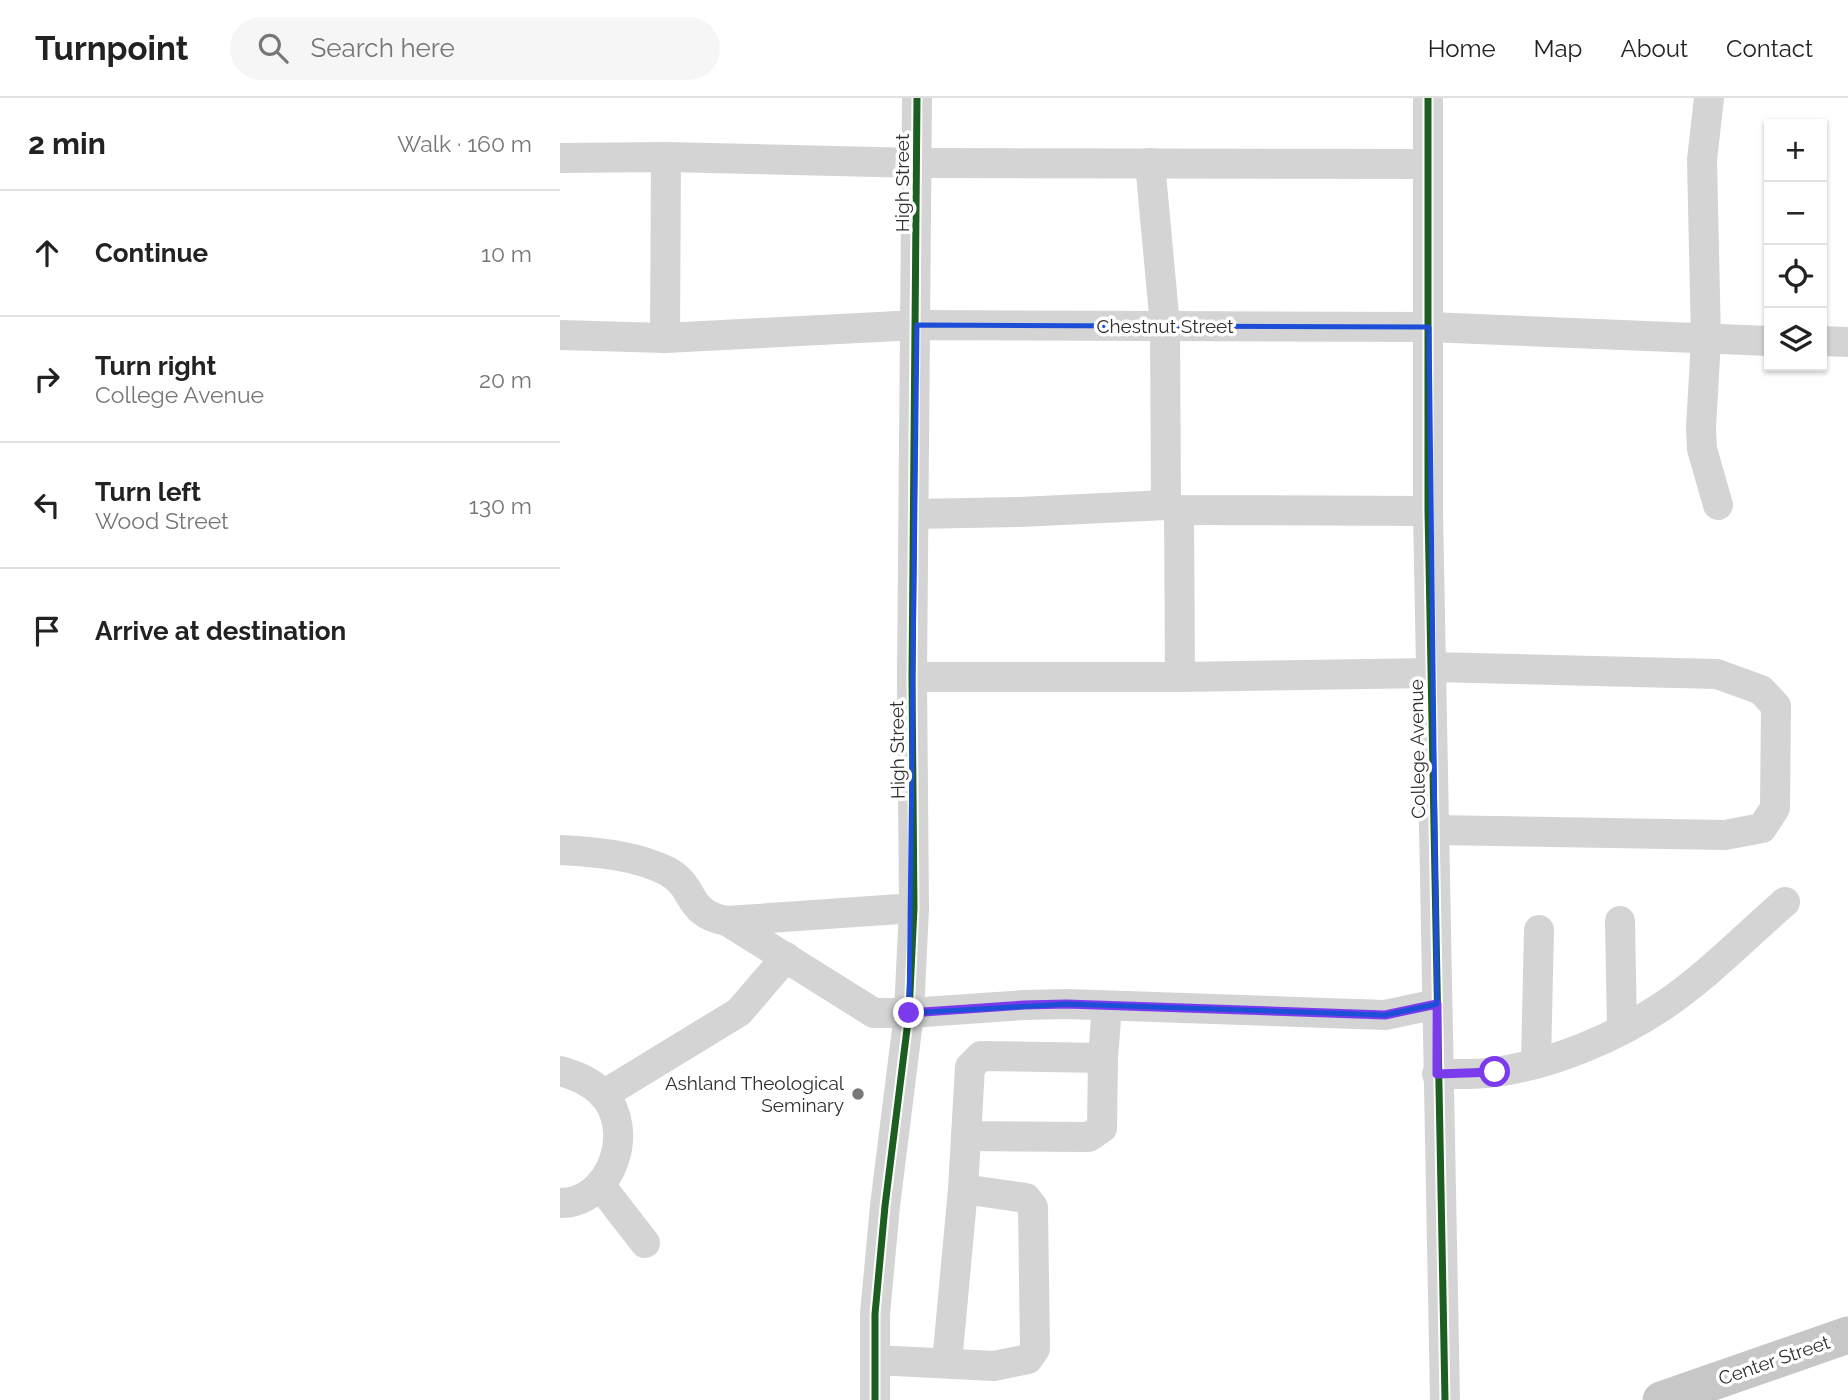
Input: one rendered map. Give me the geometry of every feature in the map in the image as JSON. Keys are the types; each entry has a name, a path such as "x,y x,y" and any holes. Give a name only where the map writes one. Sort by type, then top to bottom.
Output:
{"main road":[{"name":"Center Street","path":"1661,1400 1848,1335"}],"street":[{"name":"High Street","path":"875,1400 875,1314 909,1013 914,908 912,677 917,98"},
{"name":"College Avenue","path":"1427,98 1428,510 1445,1400"},
{"path":"1709,98 1702,160 1706,340 1701,428 1702,449 1718,505"},
{"path":"665,338 666,157"},
{"path":"560,158 666,157 918,163 1426,164"},
{"path":"1150,163 1165,326 1180,677"},
{"name":"Chestnut Street","path":"560,335 665,338 917,325 1429,327 1764,341"},
{"path":"1827,341 1848,342"},
{"path":"914,514 1173,508 1428,510"},
{"path":"912,677 1180,677 1431,670 1717,674 1761,690 1776,706 1775,808 1762,828 1725,835 1434,830"},
{"path":"560,850 593,852 639,860 679,880 698,910 713,918 727,921 914,908"},
{"path":"1437,1074 1495,1072 1536,1063 1622,1029 1663,1006 1785,902"},
{"path":"727,921 874,1013 1024,1005 1385,1015 1437,1004"},
{"path":"1620,921 1622,1029"},
{"path":"1536,1063 1539,930"},
{"path":"603,1095 739,1012 786,957"},
{"path":"966,1136 1089,1137 1102,1128 1107,1006"},
{"path":"947,1363 963,1189 970,1067 981,1056 1103,1058"},
{"path":"560,1071 581,1077 603,1095 617,1122 619,1140 612,1167 600,1185 583,1197 560,1203"},
{"path":"600,1185 645,1243"},
{"path":"875,1360 994,1366 1028,1359 1035,1349 1033,1207 1026,1198 963,1189"}],"highlighted area":[{"path":"917,325 1429,327 1437,1004 1385,1015 1067,1004 909,1013"}],"cycle path":[{"path":"875,1400 875,1314 885,1206 909,1013 914,908 912,677 917,98"},
{"path":"1428,98 1428,511 1445,1400"}],"place":[{"name":"Ashland Theological Seminary","path":"858,1094"}],"route":[{"path":"909,1013 1067,1004 1385,1015 1437,1004 1437,1074 1495,1072"}]}
